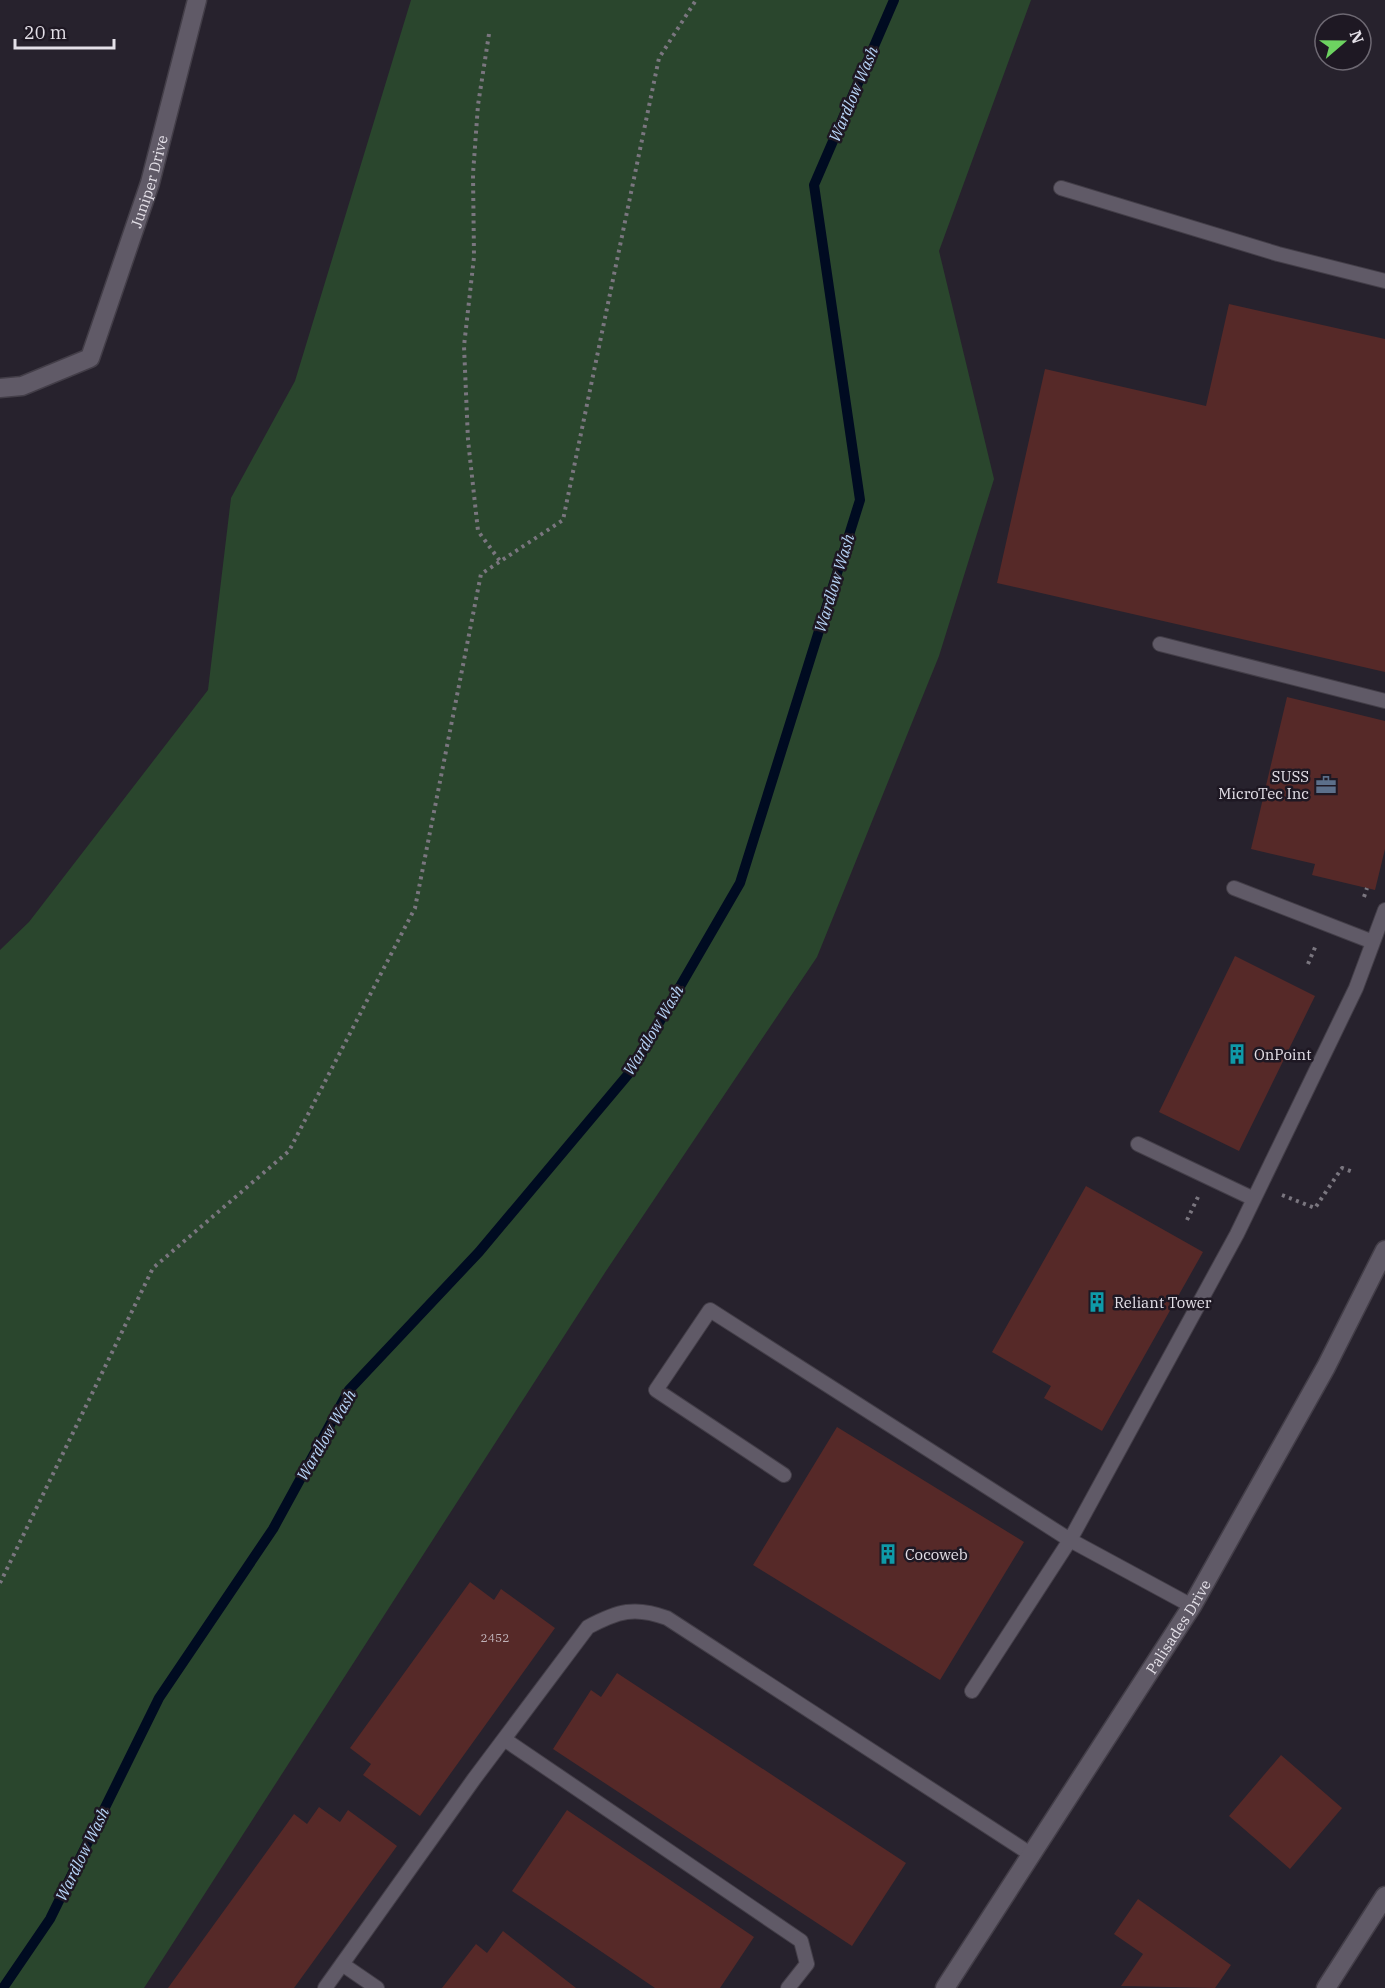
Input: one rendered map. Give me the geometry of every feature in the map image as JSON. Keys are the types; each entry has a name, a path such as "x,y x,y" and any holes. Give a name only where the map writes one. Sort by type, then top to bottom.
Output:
{"street":[{"name":"Juniper Drive","path":"0,388 22,386 90,358 150,183 197,0"},
{"name":"Palisades Drive","path":"945,1988 1192,1606 1326,1366 1385,1250"},
{"path":"1326,1988 1385,1896"}],"lane":[{"path":"1061,188 1278,254 1385,281"},
{"path":"1160,644 1385,701"},
{"path":"1234,888 1373,942"},
{"path":"972,1691 1070,1540 1254,1199 1356,988 1385,910"},
{"path":"1138,1144 1254,1199"},
{"path":"784,1475 656,1390 710,1310 1070,1540 1192,1606"},
{"path":"325,1988 588,1626 615,1613 646,1610 667,1618 1032,1855"},
{"path":"504,1739 801,1941 807,1964 788,1988"},
{"path":"342,1964 377,1988"}],"path":[{"path":"0,1583 153,1268 289,1151 415,908 481,574 563,520 659,58 696,0"},
{"path":"489,34 478,105 472,174 474,257 464,346 468,440 478,531 500,561"},
{"path":"1361,907 1367,888"},
{"path":"1303,1203 1315,1208 1342,1168 1353,1172"}],"green space":[{"path":"411,0 1031,0 939,251 994,479 939,656 817,957 606,1271 144,1988 0,1988 0,950 29,922 208,690 231,498 295,381"}],"building":[{"path":"1229,304 1385,339 1385,672 997,583 1045,369 1206,406"},
{"name":"SUSS MicroTec Inc","path":"1287,697 1385,721 1385,849 1375,890 1312,875 1315,864 1251,849"},
{"name":"OnPoint","path":"1235,956 1315,996 1239,1151 1159,1112"},
{"name":"Reliant Tower","path":"1086,1186 1203,1252 1102,1431 1044,1398 1051,1386 992,1352"},
{"name":"Cocoweb","path":"837,1427 1024,1542 940,1680 753,1565"},
{"path":"470,1582 494,1600 501,1589 555,1628 420,1816 363,1775 371,1764 350,1748"},
{"path":"617,1673 906,1863 852,1946 553,1749 591,1690 601,1697"},
{"path":"1281,1755 1342,1808 1290,1869 1229,1816"},
{"path":"319,1807 340,1822 348,1810 397,1846 294,1988 168,1988 294,1814 307,1824"},
{"path":"567,1810 754,1937 720,1988 655,1988 512,1891"},
{"path":"1138,1899 1231,1965 1215,1988 1121,1986 1143,1954 1114,1934"},
{"path":"503,1931 576,1988 442,1988 476,1944 487,1953"}],"waterway":[{"name":"Wardlow Wash","path":"3,1988 50,1919 159,1698 273,1529 349,1390 479,1252 631,1071 740,883 860,500 814,185 894,0"}],"place":[{"name":"SUSS MicroTec Inc","path":"1326,785"},
{"name":"OnPoint","path":"1237,1054"},
{"name":"Reliant Tower","path":"1097,1302"},
{"name":"Cocoweb","path":"888,1554"}]}
